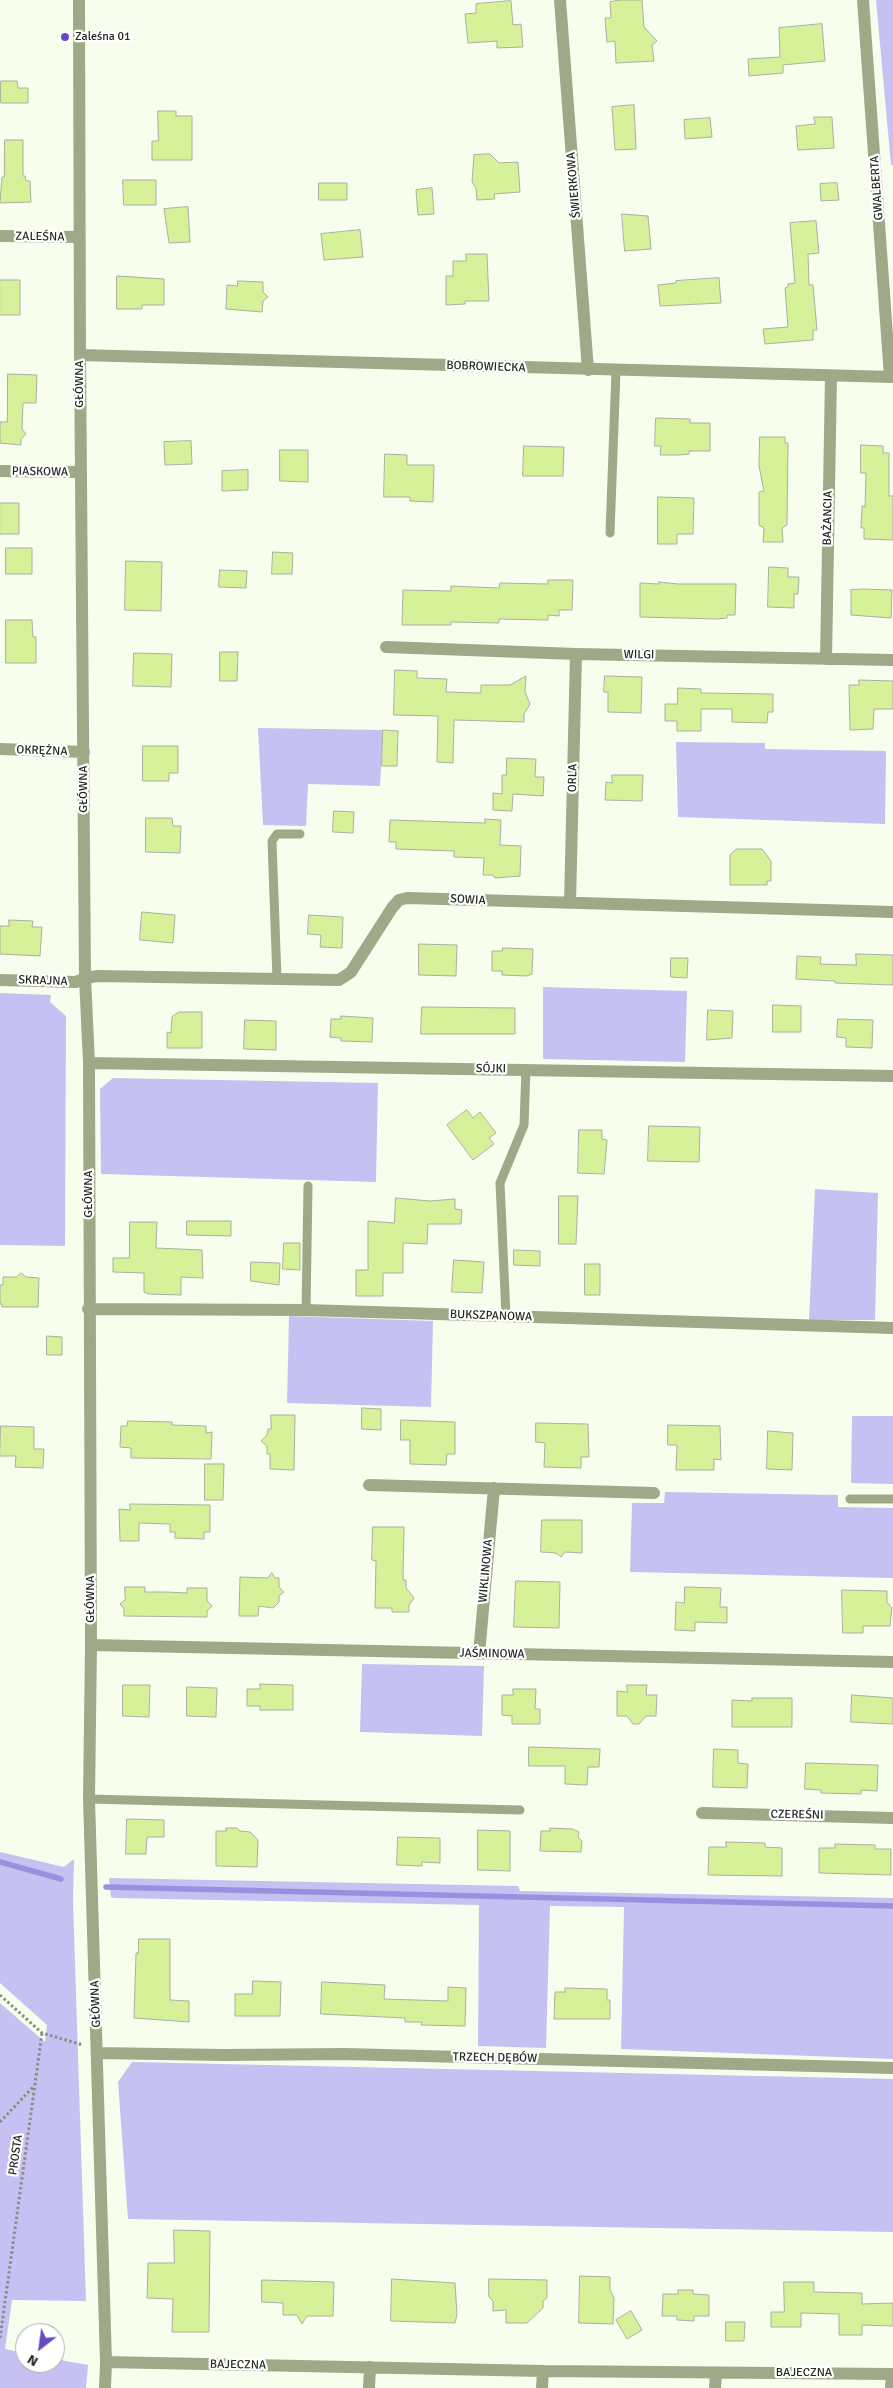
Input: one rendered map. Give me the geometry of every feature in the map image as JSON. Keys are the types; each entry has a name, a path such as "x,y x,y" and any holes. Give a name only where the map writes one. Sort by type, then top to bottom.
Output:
{"street":[{"name":"GŁÓWNA","path":"79,0 80,472 85,978 89,1063 88,1309 91,1645 89,1799 98,2053 106,2362 105,2388"},
{"name":"ŚWIERKOWA","path":"560,0 588,370"},
{"name":"GWALBERTA","path":"863,0 892,377"},
{"name":"ZALEŚNA","path":"0,236 79,237"},
{"name":"BOBROWIECKA","path":"80,355 892,377"},
{"name":"BAŻANCIA","path":"826,659 831,376"},
{"name":"PIASKOWA","path":"0,471 80,472"},
{"name":"WILGI","path":"386,647 576,654 893,660"},
{"name":"ORLA","path":"570,903 576,654"},
{"name":"OKRĘŻNA","path":"0,749 84,752"},
{"name":"SOWIA","path":"85,978 98,976 339,980 352,972 392,908 399,900 407,898 893,912"},
{"name":"SKRAJNA","path":"0,980 76,982 85,978"},
{"name":"SÓJKI","path":"89,1063 893,1076"},
{"name":"BUKSZPANOWA","path":"88,1309 306,1310 893,1328"},
{"path":"369,1485 654,1493"},
{"name":"WIKLINOWA","path":"479,1654 494,1488"},
{"name":"JAŚMINOWA","path":"91,1645 893,1662"},
{"name":"CZEREŚNI","path":"702,1813 893,1818"},
{"name":"TRZECH DĘBÓW","path":"98,2053 224,2056 345,2054 893,2068"},
{"name":"BAJECZNA","path":"106,2362 716,2373 892,2374 891,2388"},
{"path":"370,2367 370,2388"},
{"path":"542,2388 543,2370"},
{"path":"715,2388 716,2373"}],"lane":[{"path":"610,533 616,371"},
{"path":"277,979 272,841 277,834 300,834"},
{"path":"506,1316 500,1183 524,1126 526,1069"},
{"path":"306,1310 308,1186"},
{"path":"850,1499 893,1499"},
{"path":"89,1799 520,1810"}],"path":[{"path":"0,1995 42,2033 86,2046"},
{"name":"PROSTA","path":"0,2338 42,2033"},
{"path":"0,2122 34,2086"}],"shaded area":[{"path":"876,0 893,0 893,165 891,165"},
{"path":"258,728 383,730 380,786 308,784 306,826 263,825"},
{"path":"676,742 765,743 765,749 886,751 885,824 678,817"},
{"path":"543,987 687,991 685,1062 543,1059"},
{"path":"0,993 51,995 50,1002 66,1016 65,1246 0,1245"},
{"path":"113,1078 378,1083 376,1182 101,1174 100,1089"},
{"path":"815,1189 878,1193 875,1320 809,1320"},
{"path":"289,1316 433,1321 431,1407 287,1403"},
{"path":"852,1416 893,1416 893,1484 851,1483"},
{"path":"665,1492 838,1495 838,1507 893,1508 893,1578 630,1572 632,1503 664,1503"},
{"path":"362,1664 484,1666 482,1736 360,1732"},
{"path":"0,1852 64,1867 74,1859 73,1901 86,2301 12,2300 5,2349 15,2351 15,2373 65,2373 65,2361 88,2365 86,2388 0,2388 0,2003 45,2042 47,2025 0,1983"},
{"path":"109,1878 518,1886 520,1891 893,1898 893,2059 621,2049 624,1907 550,1906 546,2048 478,2046 479,1905 114,1898 111,1897"},
{"path":"132,2062 893,2079 893,2232 128,2219 118,2082"}],"building":[{"path":"642,0 644,27 657,41 652,45 654,61 616,63 615,41 607,42 605,18 611,18 610,2"},
{"path":"511,1 513,25 521,24 523,47 497,48 497,41 468,43 465,14 476,13 476,4"},
{"path":"822,24 825,61 783,65 783,73 749,76 748,59 780,57 779,28"},
{"path":"1,81 17,81 18,88 28,88 28,103 1,103"},
{"path":"634,105 636,149 615,150 612,107"},
{"path":"158,111 176,111 176,116 192,116 192,160 152,160 152,141 158,141"},
{"path":"814,117 832,117 834,148 798,150 796,126 815,124"},
{"path":"710,118 712,137 685,139 684,120"},
{"path":"5,140 23,140 23,176 25,176 26,181 30,181 31,202 0,203 2,177 4,177"},
{"path":"490,154 499,163 518,162 520,192 494,194 495,199 477,200 476,188 472,182 474,155"},
{"path":"123,180 156,180 156,205 124,205"},
{"path":"319,183 347,183 347,200 319,200"},
{"path":"837,183 839,200 821,201 820,184"},
{"path":"432,188 434,214 418,215 416,190"},
{"path":"188,207 190,242 169,243 164,209"},
{"path":"622,214 648,216 651,249 625,251"},
{"path":"816,221 819,253 808,254 809,285 813,285 817,330 813,330 813,340 765,344 763,329 788,327 785,288 788,287 788,284 795,283 790,223"},
{"path":"360,230 363,257 324,260 321,234"},
{"path":"466,254 487,254 489,301 465,301 465,304 446,305 446,276 453,276 453,261 466,261"},
{"path":"117,276 164,279 164,305 142,305 142,309 117,309"},
{"path":"719,278 721,303 660,306 658,285 676,283 676,281"},
{"path":"0,280 20,280 20,315 0,315"},
{"path":"238,281 263,282 263,292 268,297 263,301 262,312 226,309 227,285 237,286"},
{"path":"8,374 37,375 36,403 23,403 22,429 26,434 21,439 21,445 0,443 0,422 7,422"},
{"path":"656,418 690,419 690,423 710,423 710,451 689,451 689,454 660,455 661,446 655,446"},
{"path":"760,437 785,437 785,443 788,443 787,525 782,528 783,542 763,542 764,528 759,525 759,492 764,491 759,466"},
{"path":"191,441 192,464 165,465 164,442"},
{"path":"861,445 883,446 883,453 889,453 889,496 893,496 893,540 864,539 864,528 861,528 862,506 865,507 866,473 861,473"},
{"path":"524,446 564,447 563,476 523,476"},
{"path":"280,450 308,450 308,482 280,481"},
{"path":"385,454 407,455 407,465 434,465 433,502 410,501 410,497 384,497"},
{"path":"248,470 248,490 222,491 222,471"},
{"path":"658,497 694,498 693,534 677,534 677,544 658,544"},
{"path":"0,503 19,503 19,534 0,534"},
{"path":"6,548 32,548 32,574 6,574"},
{"path":"273,552 293,553 292,574 272,574"},
{"path":"126,561 162,562 161,611 125,610"},
{"path":"769,567 788,568 788,577 799,577 798,594 794,594 794,608 768,607"},
{"path":"220,570 247,571 246,588 219,587"},
{"path":"548,580 573,580 572,610 559,610 559,616 548,615 548,620 499,619 499,623 451,622 451,625 402,625 403,590 451,591 451,586 499,588 500,583 548,584"},
{"path":"659,582 678,584 736,584 735,615 727,615 727,618 717,619 640,617 640,583 659,584"},
{"path":"851,590 892,590 891,618 851,615"},
{"path":"6,620 32,620 33,637 36,637 36,663 6,663"},
{"path":"220,652 238,652 237,681 220,681"},
{"path":"134,653 172,654 171,687 133,686"},
{"path":"395,670 417,671 417,678 447,679 446,692 481,693 481,685 510,685 526,676 525,692 530,704 524,714 524,722 454,720 453,763 437,762 438,716 394,715"},
{"path":"605,676 642,677 641,713 608,712 608,692 604,692"},
{"path":"859,680 893,681 893,709 874,709 873,729 850,730 849,685 859,685"},
{"path":"678,688 701,689 701,693 773,694 773,712 768,712 767,723 732,722 732,709 701,709 701,731 677,731 677,721 665,721 665,704 677,704"},
{"path":"383,730 398,731 397,766 382,766"},
{"path":"143,746 178,746 178,773 169,773 169,781 143,781"},
{"path":"507,758 536,759 535,777 544,777 543,796 513,794 512,811 493,810 493,793 502,794 502,775 506,775"},
{"path":"612,775 643,775 642,801 605,800 606,782 612,783"},
{"path":"334,811 354,812 353,833 333,832"},
{"path":"146,818 172,818 173,826 181,826 180,853 146,852"},
{"path":"485,819 501,820 500,845 521,846 520,876 495,878 493,875 483,875 484,858 454,857 454,851 396,849 396,842 389,842 390,820 485,823"},
{"path":"737,849 762,849 771,861 771,881 767,881 767,885 730,885 730,855"},
{"path":"142,912 175,915 173,943 140,940"},
{"path":"309,915 343,917 342,948 320,947 321,935 308,934"},
{"path":"9,920 33,921 32,927 42,927 40,956 0,954 0,926 9,926"},
{"path":"419,944 457,945 456,976 419,975"},
{"path":"503,948 533,949 532,974 527,976 502,975 502,971 492,971 492,951 502,951"},
{"path":"856,954 893,955 893,985 835,983 835,981 796,979 797,956 821,957 820,964 856,965"},
{"path":"671,958 688,958 687,978 671,977"},
{"path":"773,1005 801,1006 801,1032 773,1032"},
{"path":"422,1007 515,1008 515,1034 421,1034"},
{"path":"708,1010 733,1011 732,1038 707,1040"},
{"path":"179,1012 202,1012 202,1048 167,1048 167,1032 171,1033 172,1017"},
{"path":"341,1016 373,1018 372,1042 341,1041 341,1038 330,1037 331,1019 341,1019"},
{"path":"838,1019 873,1020 872,1048 846,1047 846,1038 837,1037"},
{"path":"245,1020 276,1021 276,1050 244,1049"},
{"path":"467,1110 473,1118 480,1112 496,1133 489,1138 494,1144 473,1160 447,1125"},
{"path":"649,1126 700,1127 699,1162 648,1161"},
{"path":"579,1130 602,1130 602,1139 607,1140 604,1174 578,1173"},
{"path":"559,1196 578,1196 576,1244 559,1244"},
{"path":"396,1198 430,1201 455,1199 455,1209 462,1210 461,1224 428,1224 427,1244 403,1243 403,1273 383,1273 383,1296 356,1296 356,1270 368,1270 368,1221 394,1223"},
{"path":"187,1221 231,1221 231,1236 187,1235"},
{"path":"130,1222 157,1222 156,1248 202,1250 203,1278 181,1277 181,1295 149,1294 144,1292 144,1273 113,1272 113,1258 129,1258"},
{"path":"284,1243 300,1243 300,1270 283,1269"},
{"path":"514,1250 540,1251 540,1266 514,1265"},
{"path":"454,1260 484,1262 482,1293 452,1292"},
{"path":"251,1262 280,1263 279,1285 251,1281"},
{"path":"585,1264 600,1264 600,1295 585,1295"},
{"path":"21,1273 26,1277 39,1278 38,1307 2,1307 2,1304 0,1304 0,1285 3,1285 3,1277 16,1277"},
{"path":"47,1336 62,1337 62,1355 47,1355"},
{"path":"362,1408 381,1409 381,1430 362,1429"},
{"path":"271,1415 295,1415 294,1470 270,1469 270,1454 267,1454 267,1446 261,1441 267,1435 268,1429 271,1429"},
{"path":"401,1420 455,1422 455,1454 447,1454 446,1465 410,1464 410,1440 401,1440"},
{"path":"128,1421 172,1422 172,1425 206,1426 206,1433 212,1432 211,1459 131,1458 131,1448 120,1447 121,1426 127,1426"},
{"path":"536,1423 588,1424 589,1457 581,1457 581,1468 544,1467 545,1443 536,1442"},
{"path":"668,1425 720,1426 721,1460 714,1459 714,1470 676,1470 677,1445 668,1445"},
{"path":"1,1426 34,1427 34,1449 44,1449 43,1468 15,1467 16,1456 0,1456"},
{"path":"768,1431 793,1433 792,1470 767,1469"},
{"path":"205,1464 224,1464 223,1500 205,1500"},
{"path":"130,1504 210,1505 210,1532 204,1532 204,1539 175,1538 175,1532 170,1532 170,1524 139,1523 139,1541 120,1541 119,1509 130,1510"},
{"path":"542,1520 582,1520 582,1553 565,1552 561,1557 556,1553 541,1552"},
{"path":"373,1527 404,1527 403,1580 406,1580 406,1588 414,1598 409,1605 409,1612 392,1612 392,1608 375,1608 376,1561 372,1560"},
{"path":"272,1573 275,1578 279,1578 279,1587 284,1592 279,1596 279,1602 273,1608 259,1606 258,1616 239,1616 240,1577 267,1578"},
{"path":"516,1581 560,1582 559,1628 514,1627"},
{"path":"125,1587 145,1587 145,1592 187,1593 187,1588 207,1588 207,1601 212,1606 207,1611 207,1617 124,1616 124,1609 120,1604 125,1600"},
{"path":"685,1587 721,1588 720,1607 727,1607 727,1623 695,1622 695,1631 675,1630 676,1602 684,1603"},
{"path":"842,1590 887,1591 887,1602 892,1608 890,1626 863,1626 863,1633 843,1633"},
{"path":"260,1684 293,1685 293,1710 260,1710 260,1706 247,1706 247,1689 260,1689"},
{"path":"123,1685 150,1685 149,1717 123,1716"},
{"path":"627,1685 647,1685 646,1695 657,1695 656,1716 646,1716 639,1724 633,1724 627,1716 617,1716 617,1691 627,1692"},
{"path":"187,1687 217,1688 216,1717 187,1716"},
{"path":"513,1689 536,1689 535,1709 540,1709 540,1724 512,1724 512,1716 502,1715 502,1695 513,1695"},
{"path":"852,1695 893,1698 893,1724 851,1722"},
{"path":"752,1698 792,1698 792,1727 732,1727 732,1700 752,1701"},
{"path":"529,1747 600,1749 599,1767 588,1767 587,1785 565,1784 565,1766 529,1766"},
{"path":"714,1749 738,1750 738,1763 748,1764 747,1788 713,1787"},
{"path":"806,1763 878,1765 877,1791 861,1790 861,1794 821,1793 821,1790 805,1789"},
{"path":"127,1819 164,1820 164,1837 147,1837 146,1854 126,1854"},
{"path":"226,1828 237,1828 240,1831 250,1832 258,1840 257,1867 216,1866 216,1831 226,1831"},
{"path":"550,1828 573,1829 579,1832 578,1837 582,1841 581,1852 540,1851 541,1831 550,1831"},
{"path":"478,1830 510,1831 510,1871 478,1870"},
{"path":"398,1837 440,1838 440,1863 422,1862 422,1866 397,1865"},
{"path":"726,1842 765,1843 765,1847 782,1848 782,1876 708,1875 709,1847 726,1847"},
{"path":"835,1844 875,1845 875,1849 891,1849 891,1875 819,1873 819,1848 835,1848"},
{"path":"139,1939 170,1939 170,2000 189,2001 189,2022 134,2018 136,1953 138,1953"},
{"path":"253,1981 281,1982 280,2016 235,2016 235,1994 252,1994"},
{"path":"322,1982 385,1985 384,1999 448,2001 448,1987 466,1988 465,2026 421,2025 422,2022 405,2022 405,2018 321,2014"},
{"path":"565,1988 607,1989 607,2000 610,2000 610,2019 554,2019 555,1992 565,1992"},
{"path":"174,2230 210,2231 209,2332 172,2332 173,2299 147,2298 148,2263 174,2263"},
{"path":"580,2276 610,2277 610,2290 614,2298 613,2324 579,2323"},
{"path":"392,2279 455,2283 457,2314 455,2323 391,2321"},
{"path":"489,2279 547,2280 547,2298 543,2301 543,2308 527,2323 506,2323 506,2310 493,2311 493,2301 489,2297"},
{"path":"262,2280 334,2282 333,2316 307,2316 302,2324 297,2315 283,2315 283,2303 262,2302"},
{"path":"784,2282 814,2282 814,2292 862,2293 862,2304 893,2303 893,2326 862,2325 862,2335 839,2335 839,2314 801,2313 801,2327 771,2327 771,2312 784,2312"},
{"path":"678,2290 693,2290 693,2294 709,2295 709,2316 694,2316 694,2321 677,2320 677,2316 662,2316 663,2294 678,2294"},
{"path":"631,2311 642,2330 627,2339 616,2320"},
{"path":"726,2322 745,2322 744,2341 726,2341"}],"waterway":[{"path":"0,1862 61,1879"},
{"path":"106,1887 893,1906"}],"place":[{"name":"Zaleśna 01","path":"65,37"}]}
